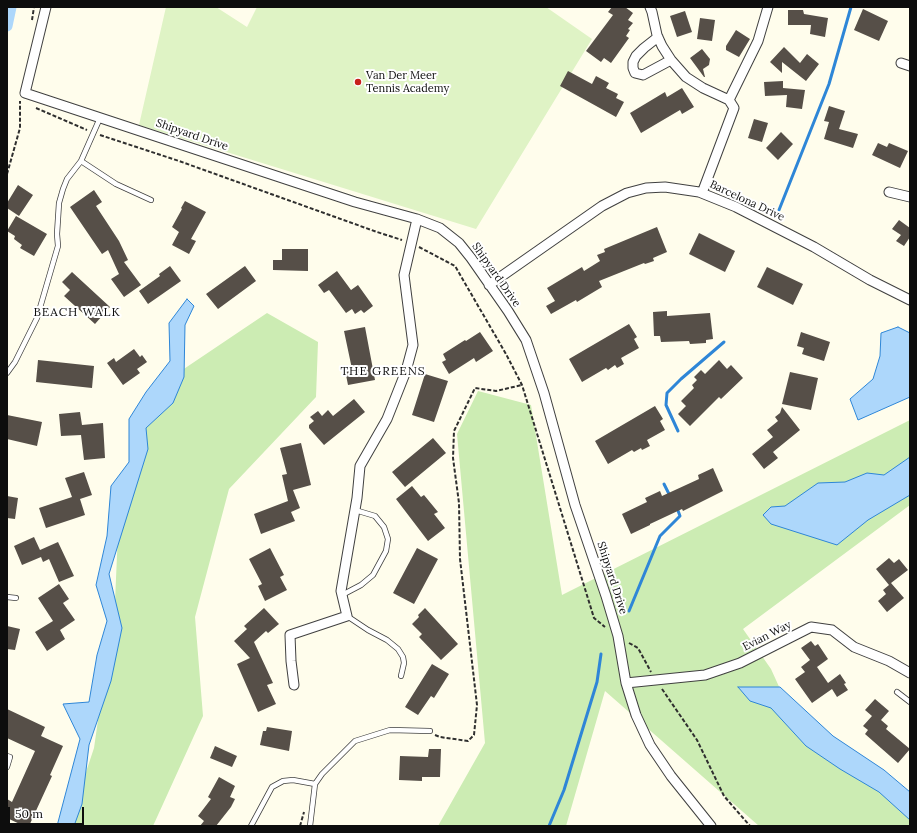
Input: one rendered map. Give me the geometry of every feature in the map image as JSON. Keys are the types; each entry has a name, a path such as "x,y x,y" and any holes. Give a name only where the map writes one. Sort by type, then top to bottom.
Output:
{"street":[{"name":"Shipyard Drive","path":"46,7 25,93 355,202 417,219 440,228 459,243 526,340 531,353 544,393 575,505 616,629 626,683 636,715 650,746 671,776 711,826"},
{"path":"650,7 658,37 671,60 686,77 703,88 730,100 734,108 702,193"},
{"path":"730,100 758,41 768,7"},
{"path":"658,37 636,56 632,68 635,73 643,75 671,60"},
{"path":"901,63 910,66"},
{"name":"Barcelona Drive","path":"489,285 602,206 627,193 646,188 665,187 702,193 736,207 814,247 870,280 910,300"},
{"path":"889,192 910,197"},
{"path":"294,685 290,635 347,616 341,591 355,510 360,466 387,419 406,371 413,345 404,275 417,219"},
{"name":"Evian Way","path":"626,683 705,675 740,663 811,627 832,630 854,647 889,661 910,673"}],"lane":[{"path":"7,373 15,362 37,318 58,246 57,234 59,203 62,189 67,178 81,161 100,118"},
{"path":"81,161 116,184 151,200"},
{"path":"342,595 361,585 373,575 386,551 388,539 384,528 375,516 355,510"},
{"path":"7,597 16,598"},
{"path":"347,616 368,630 387,640 398,649 403,657 404,663 401,676"},
{"path":"897,692 910,702"},
{"path":"310,826 315,784 322,774 355,741 390,730 430,731"},
{"path":"7,756 10,757 7,767"},
{"path":"251,826 270,789 275,784 293,780 315,784"}],"path":[{"path":"34,106 93,133 179,161 377,232 411,242 455,266 506,354 522,385 496,391 475,388 454,431 454,458 459,503 460,559 477,705 474,735 468,741 440,737 430,731"}],"green space":[{"name":"Van Der Meer Tennis Academy","path":"166,7 216,7 247,27 257,7 546,7 592,39 476,229 139,125"},
{"path":"267,313 318,342 316,397 229,489 195,617 203,716 153,826 68,826 94,748 115,602 118,532 157,387"},
{"path":"478,391 531,405 562,595 910,420 910,505 743,629 771,669 791,713 910,802 910,826 759,826 605,691 566,826 438,826 485,743 457,434"}],"water":[{"path":"187,299 194,306 185,325 184,377 173,403 146,428 148,449 109,574 122,628 111,681 89,745 82,804 74,826 57,826 80,739 63,704 89,702 97,655 107,621 96,585 107,536 111,486 129,462 129,419 146,392 170,361 169,323"},
{"path":"898,327 910,333 910,397 858,420 850,399 873,379 880,356 881,333"},
{"path":"910,457 910,495 868,520 837,545 771,524 763,515 771,507 785,506 818,483 845,482 867,473 884,475"},
{"path":"738,687 780,687 833,736 884,770 910,792 910,820 879,792 840,769 806,746 771,708 750,701"}],"building":[{"path":"612,7 625,7 633,13 628,20 633,23 628,29 630,30 626,36 629,38 611,63 604,58 601,62 586,51 613,15 608,12"},
{"path":"863,9 888,21 879,41 854,30"},
{"path":"788,10 803,10 804,14 828,18 825,37 810,34 811,25 788,25"},
{"path":"685,11 692,32 677,37 670,16"},
{"path":"700,18 715,20 712,41 697,39"},
{"path":"736,30 750,39 739,57 726,50 726,46"},
{"path":"784,47 800,63 807,54 819,64 806,81 782,62 782,73 770,62"},
{"path":"702,49 710,59 709,65 703,69 705,77 690,58"},
{"path":"568,71 592,84 596,76 609,83 606,88 618,94 616,98 624,102 616,117 560,86"},
{"path":"783,81 783,88 805,90 802,109 786,107 787,95 765,96 764,82"},
{"path":"682,88 694,107 682,114 680,110 641,133 630,113 665,92 667,97"},
{"path":"829,106 845,111 839,129 858,134 853,148 824,139 829,122 824,121"},
{"path":"754,119 768,123 762,142 748,138"},
{"path":"781,132 793,144 778,160 766,148"},
{"path":"878,143 887,147 889,143 908,151 900,168 872,155"},
{"path":"18,185 33,195 19,216 7,208 7,203"},
{"path":"94,190 102,202 96,206 119,241 128,260 124,262 141,285 124,297 111,279 119,274 108,250 102,254 70,207"},
{"path":"185,201 206,212 191,239 196,241 189,254 172,245 179,232 172,227"},
{"path":"16,216 47,234 34,256 20,248 22,245 14,239 15,236 7,231"},
{"path":"899,220 910,228 910,237 904,246 896,241 901,235 892,229"},
{"path":"657,227 667,252 653,258 654,261 644,263 599,281 602,287 577,302 576,300 551,314 546,306 555,301 547,288 582,267 584,271 600,261 597,255 605,252 604,249"},
{"path":"699,233 735,251 725,272 689,254"},
{"path":"282,249 308,249 308,271 273,270 273,260 282,260"},
{"path":"170,266 181,281 148,304 139,291 160,276 159,274"},
{"path":"245,266 256,281 218,309 206,294"},
{"path":"767,267 803,284 793,305 757,287"},
{"path":"337,271 351,290 358,285 373,306 364,313 361,310 355,314 352,309 346,313 329,290 324,293 318,285"},
{"path":"72,272 110,307 95,324 64,296 70,290 62,282"},
{"path":"667,311 667,316 710,313 713,339 706,340 706,343 690,344 689,341 661,342 660,336 654,336 653,312"},
{"path":"629,324 637,337 634,339 639,348 621,358 624,364 617,368 615,365 608,370 606,368 582,382 569,359"},
{"path":"365,327 375,380 348,385 345,370 352,369 344,331"},
{"path":"480,332 493,351 476,362 474,358 449,374 442,362 446,360 443,354"},
{"path":"801,332 830,342 824,361 802,354 804,348 797,346"},
{"path":"134,349 140,357 142,355 147,362 137,369 140,373 123,385 107,363 114,358 116,362"},
{"path":"38,360 94,366 92,388 36,382"},
{"path":"719,360 727,369 731,365 743,378 721,399 719,397 690,426 678,414 686,406 681,401 694,388 692,385 697,380 694,377 701,370 705,374"},
{"path":"790,372 818,378 811,410 782,404"},
{"path":"425,374 448,381 434,422 412,415"},
{"path":"354,399 365,412 324,445 309,428 309,425 314,421 310,417 318,411 322,416 328,410 333,416"},
{"path":"655,406 663,419 660,421 665,430 647,440 650,446 642,450 641,448 634,452 632,450 608,464 595,441"},
{"path":"782,407 800,430 773,452 778,458 764,469 752,454 773,437 767,430 778,421 775,417 780,413"},
{"path":"80,412 82,425 103,423 105,458 84,460 81,435 61,436 59,414"},
{"path":"7,415 42,422 37,446 7,439"},
{"path":"433,438 446,453 405,487 392,472"},
{"path":"301,443 311,485 293,490 300,508 291,512 295,521 261,534 254,514 288,501 282,475 287,474 280,448"},
{"path":"713,468 723,491 631,534 622,514 647,502 645,498 660,491 662,496 699,479 698,475"},
{"path":"84,472 92,495 80,499 85,515 46,528 39,508 72,497 65,478"},
{"path":"412,486 421,497 424,495 438,512 434,514 445,528 428,541 396,499"},
{"path":"7,496 18,498 15,519 7,518"},
{"path":"34,537 40,550 58,542 74,576 59,582 49,559 43,562 41,557 22,565 14,546"},
{"path":"270,548 284,575 280,577 287,590 265,601 258,586 262,584 249,559"},
{"path":"417,548 438,559 414,604 393,593"},
{"path":"889,558 894,563 899,559 908,570 891,583 904,598 887,612 878,601 886,594 883,590 889,585 876,569"},
{"path":"59,584 69,599 63,603 75,620 60,630 65,639 47,651 35,632 53,621 38,598"},
{"path":"264,608 279,624 268,633 266,631 254,642 273,683 267,685 276,704 258,712 237,664 250,658 234,641 247,629 244,626"},
{"path":"425,608 458,644 441,660 419,637 422,634 412,624"},
{"path":"7,626 20,629 15,650 7,649"},
{"path":"811,641 815,646 818,644 828,659 817,667 828,683 840,674 846,683 844,684 848,690 837,697 832,689 812,703 795,679 805,672 801,667 810,660 801,648"},
{"path":"432,664 449,674 434,698 431,696 418,715 405,707"},
{"path":"875,699 889,711 881,720 888,726 886,729 910,749 898,763 865,734 868,730 863,726 872,716 865,710"},
{"path":"7,709 45,727 41,736 63,746 50,775 52,776 29,826 24,826 7,818 7,799 12,802 35,751 7,738"},
{"path":"267,727 292,731 289,751 260,745 263,731 266,731"},
{"path":"215,746 237,756 232,767 210,758"},
{"path":"429,749 441,749 440,777 422,777 422,781 399,780 400,756 428,757"},
{"path":"219,777 235,786 230,797 235,799 231,807 216,826 200,826 204,821 198,816 211,799 208,797"}],"waterway":[{"path":"7,26 11,7"},
{"path":"779,210 829,84 851,7"},
{"path":"678,431 666,405 667,393 724,342"},
{"path":"664,484 670,496"},
{"path":"629,611 660,536 680,516 677,508"},
{"path":"549,826 564,790 597,682 601,654"}],"place":[{"name":"Van Der Meer Tennis Academy","path":"358,82"}],"district":[{"name":"BEACH WALK","path":"77,313"},
{"name":"THE GREENS","path":"383,372"}]}
